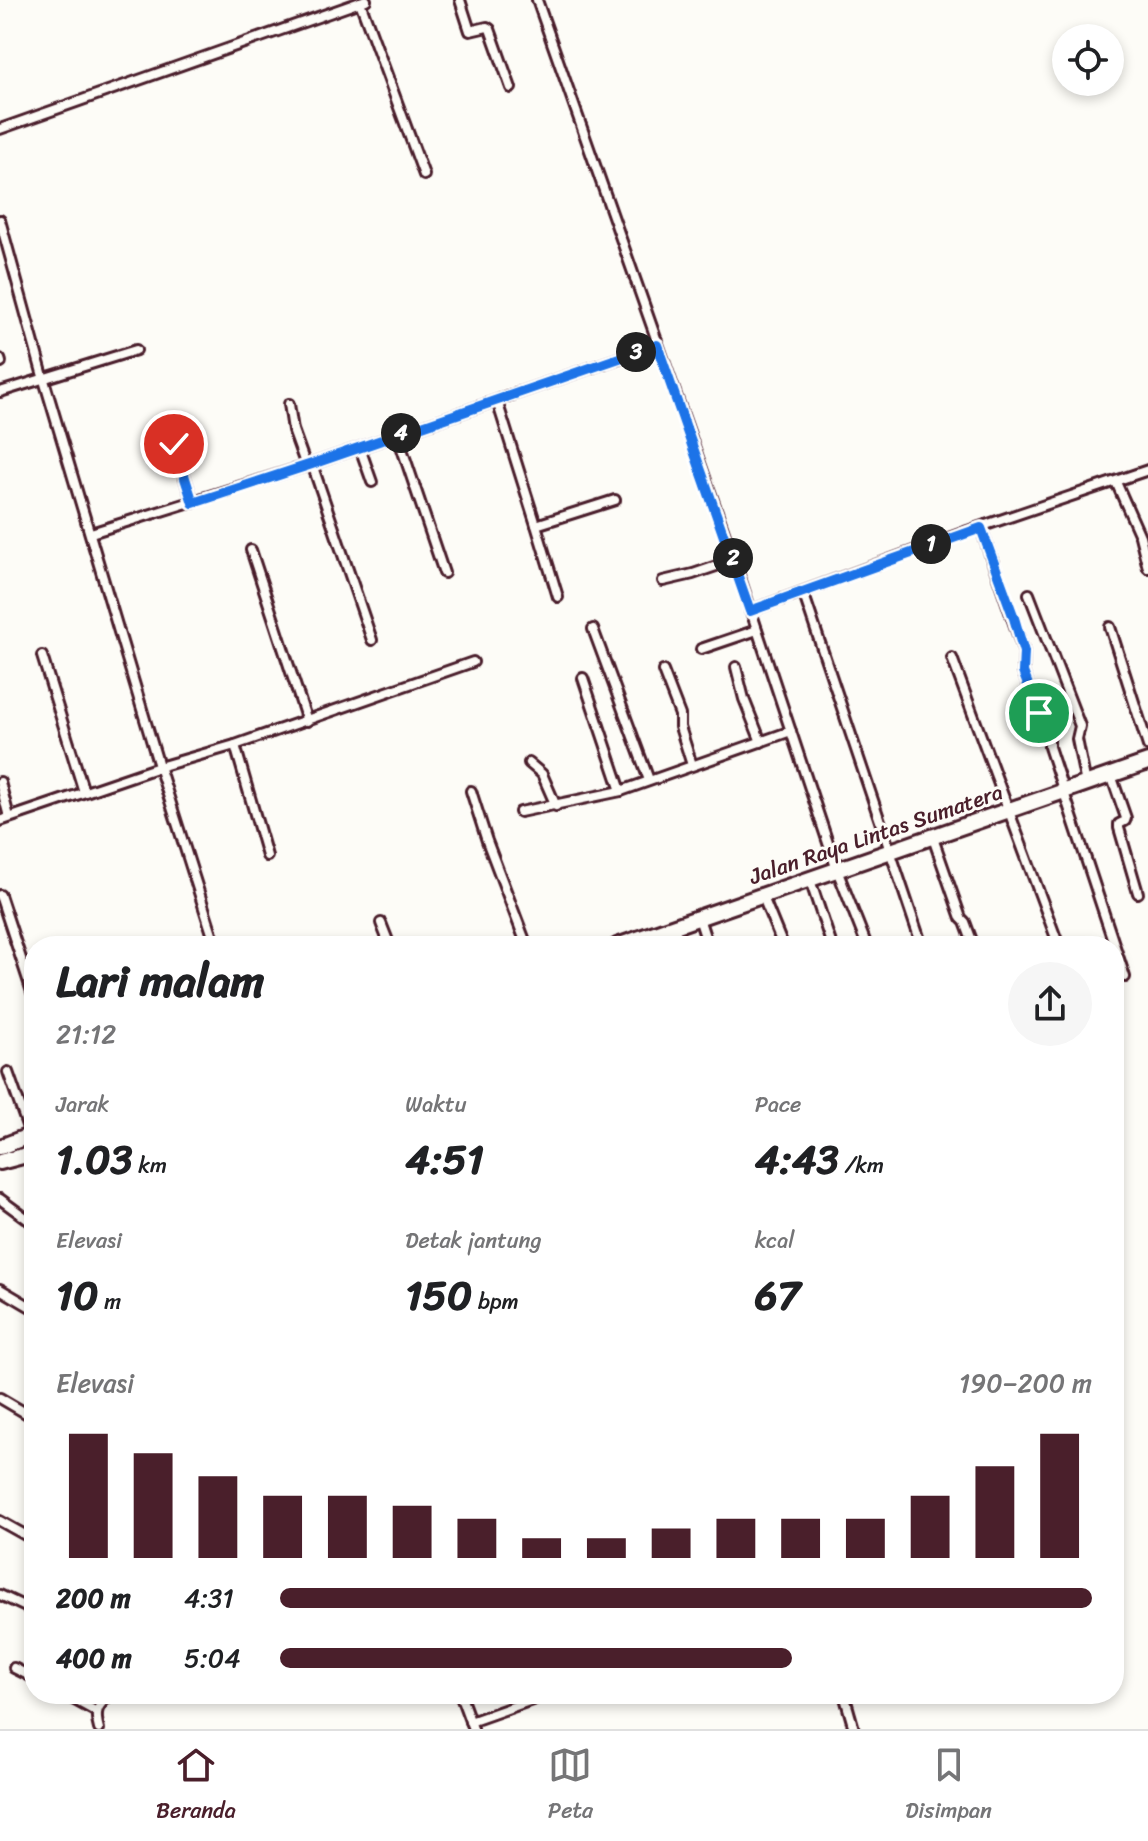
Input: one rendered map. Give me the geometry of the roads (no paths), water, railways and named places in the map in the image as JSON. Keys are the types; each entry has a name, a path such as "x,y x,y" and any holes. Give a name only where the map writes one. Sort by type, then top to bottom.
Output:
{"highway":[{"name":"Jalan Raya Lintas Sumatera","path":"648,936 1148,762"},
{"path":"0,1147 24,1137"},
{"path":"0,1162 24,1156"}],"street":[{"path":"460,0 470,31 490,29 511,88"},
{"path":"537,0 734,560 837,870 863,936"},
{"path":"0,129 363,1 424,175"},
{"path":"0,220 44,380 159,767 213,936"},
{"path":"91,533 309,465 657,345"},
{"path":"0,392 136,350"},
{"path":"497,401 558,597"},
{"path":"289,404 293,430 309,465 372,640"},
{"path":"397,434 444,573"},
{"path":"174,444 193,503"},
{"path":"360,448 372,482"},
{"path":"750,611 1148,470"},
{"path":"1116,482 1140,536 1148,568"},
{"path":"536,525 615,500"},
{"path":"981,528 1014,618 1024,652 1023,672 1049,740 1111,936"},
{"path":"251,550 307,721"},
{"path":"663,581 734,560"},
{"path":"803,592 919,936"},
{"path":"1029,594 1080,726 1077,739 1086,784"},
{"path":"1110,627 1148,746"},
{"path":"593,629 649,780"},
{"path":"701,649 757,630"},
{"path":"42,656 84,792"},
{"path":"952,658 1055,936"},
{"path":"0,782 5,819 307,721 473,662"},
{"path":"736,667 744,699 761,742"},
{"path":"663,671 680,715 680,727 692,765"},
{"path":"583,678 621,791"},
{"path":"520,812 621,791 791,731"},
{"path":"235,745 267,856"},
{"path":"529,763 542,774 556,806"},
{"path":"1111,775 1126,818 1119,828 1138,893"},
{"path":"471,791 523,936"},
{"path":"933,838 970,936"},
{"path":"810,880 829,936"},
{"path":"0,895 24,968"},
{"path":"763,897 779,936"},
{"path":"699,918 705,936"},
{"path":"381,923 386,936"},
{"path":"674,927 677,936"},
{"path":"8,1072 24,1113"},
{"path":"0,1199 24,1217"},
{"path":"0,1289 24,1303"},
{"path":"0,1398 24,1412"},
{"path":"0,1521 24,1534"},
{"path":"0,1595 24,1606"},
{"path":"14,1668 24,1673"},
{"path":"82,1704 95,1711 99,1729"},
{"path":"95,1711 102,1704"},
{"path":"463,1704 471,1726 525,1704"},
{"path":"847,1704 854,1729"}]}
